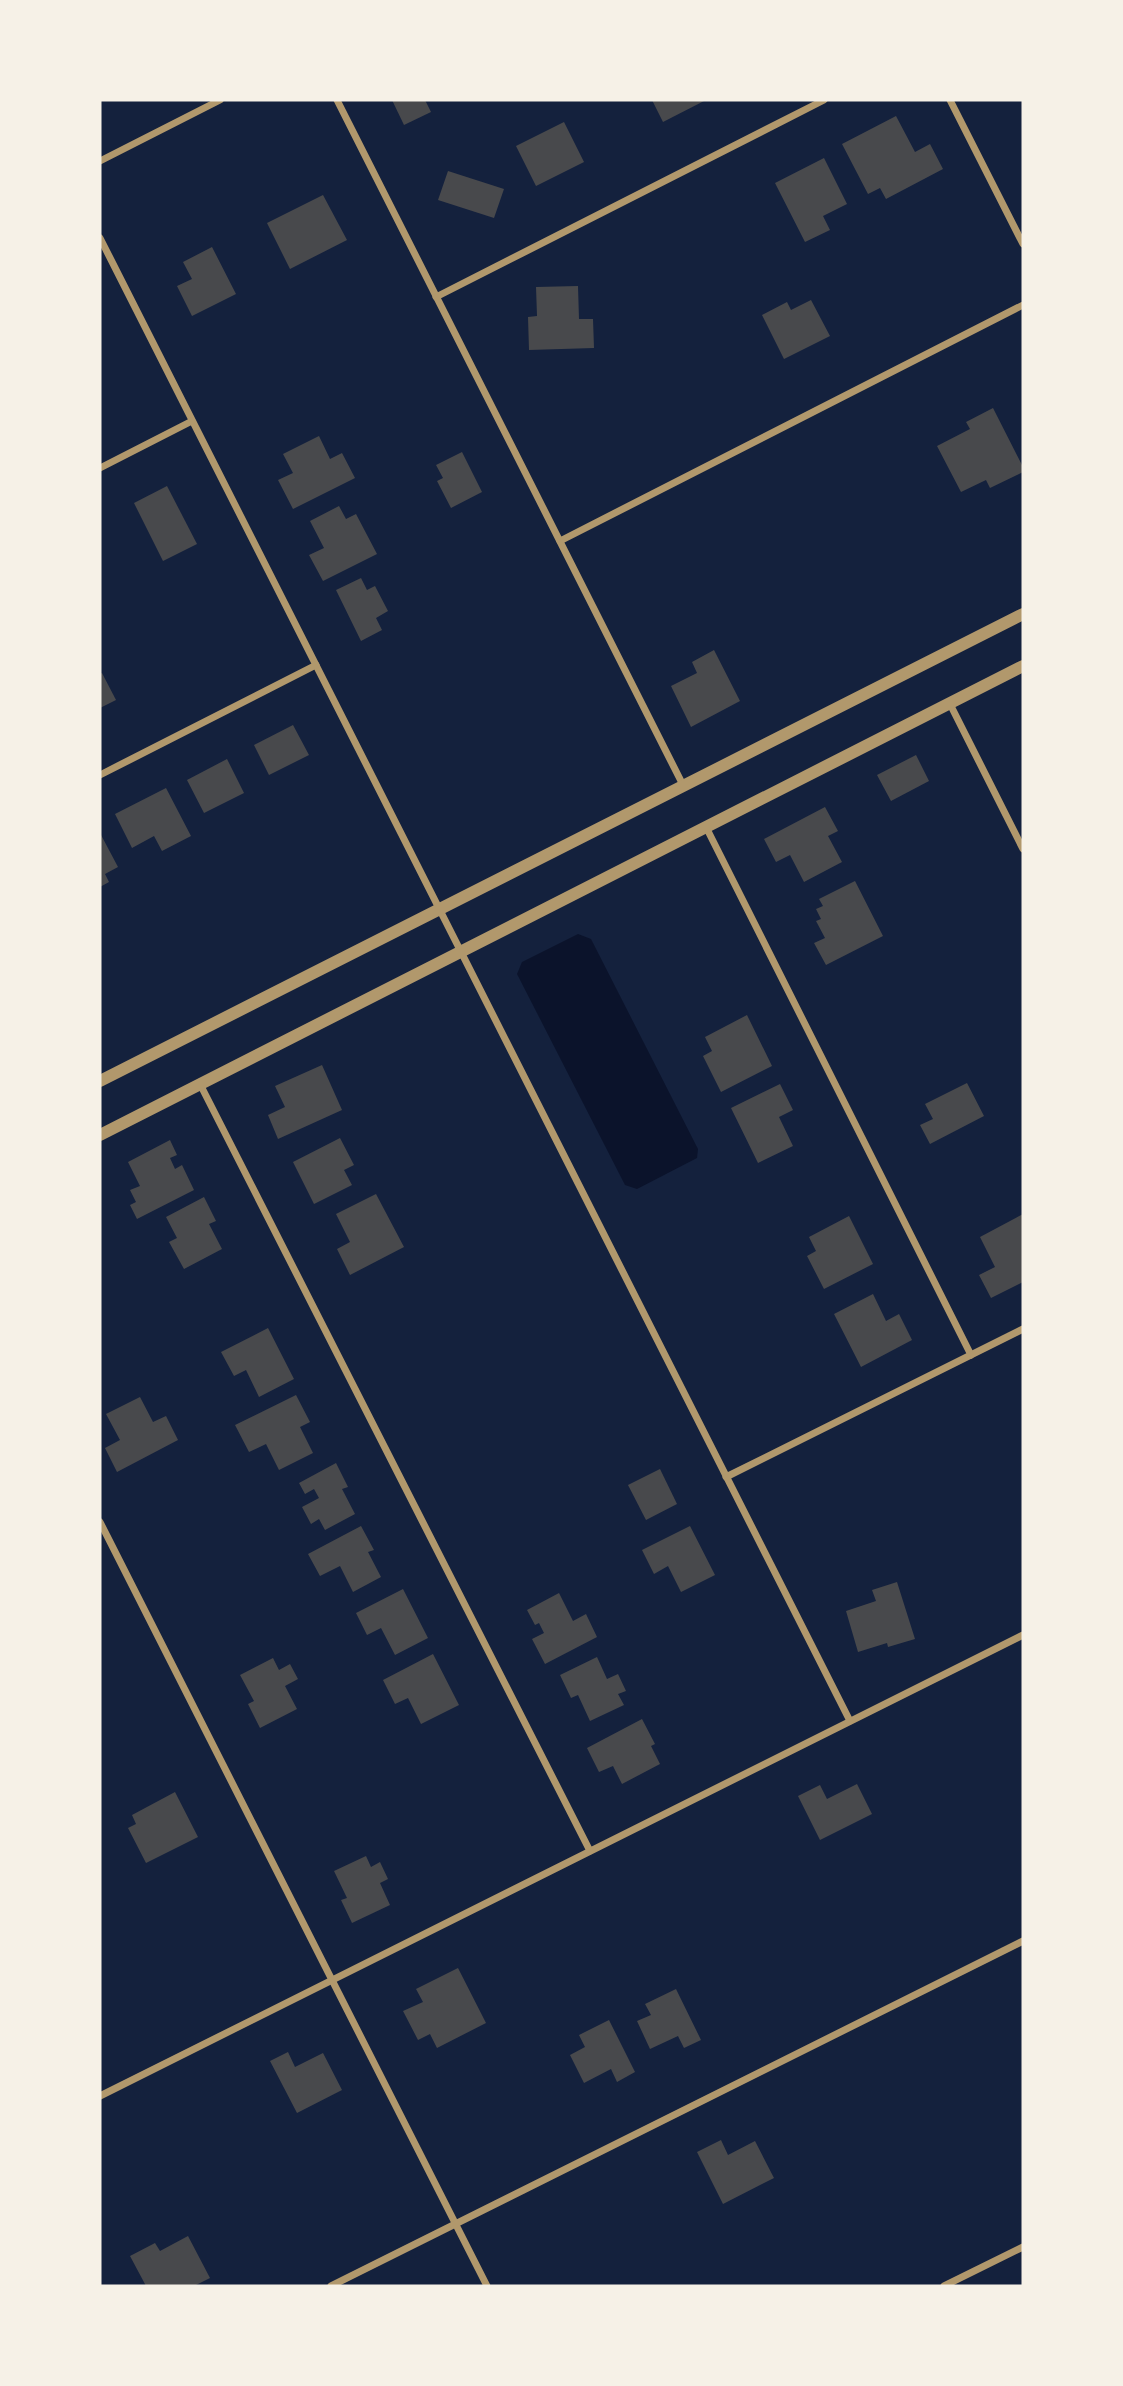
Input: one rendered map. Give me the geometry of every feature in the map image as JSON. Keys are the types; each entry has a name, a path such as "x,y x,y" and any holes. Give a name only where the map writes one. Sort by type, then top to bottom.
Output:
{"street":[{"path":"100,161 220,100"},
{"path":"337,100 683,785"},
{"path":"436,297 824,100"},
{"path":"950,100 1023,244"},
{"path":"100,238 850,1721"},
{"path":"560,541 1023,305"},
{"path":"100,468 192,421"},
{"path":"100,1081 1023,614"},
{"path":"100,775 316,665"},
{"path":"100,1135 1023,666"},
{"path":"950,704 1023,849"},
{"path":"706,827 971,1355"},
{"path":"200,1084 590,1851"},
{"path":"726,1477 1023,1329"},
{"path":"100,1522 487,2286"},
{"path":"100,2096 1023,1635"},
{"path":"331,2286 1023,1941"},
{"path":"944,2286 1023,2247"}],"water":[{"path":"578,934 591,939 698,1149 697,1158 637,1189 625,1185 517,974 522,962"}],"building":[{"path":"392,100 425,100 431,112 404,125"},
{"path":"652,100 706,100 663,122"},
{"path":"896,116 915,152 930,144 943,169 886,199 880,188 868,194 842,144"},
{"path":"564,122 584,162 536,186 516,146"},
{"path":"824,158 847,204 823,216 830,230 805,242 775,183"},
{"path":"448,171 504,189 494,218 438,200"},
{"path":"323,195 347,240 290,269 267,223"},
{"path":"212,247 236,294 192,316 177,286 192,279 183,262"},
{"path":"578,286 579,319 593,319 594,348 529,350 528,317 537,316 536,287"},
{"path":"811,300 830,336 784,359 762,315 787,302 791,310"},
{"path":"993,408 1023,467 1023,472 990,488 986,480 961,492 937,446 970,429 966,422"},
{"path":"319,436 330,459 342,453 355,478 293,509 278,480 293,473 283,454"},
{"path":"462,452 482,492 451,508 437,481 443,478 436,465"},
{"path":"167,486 197,544 163,561 134,503"},
{"path":"339,506 346,519 356,514 377,554 323,581 309,555 324,548 310,521"},
{"path":"361,578 367,590 375,586 388,611 376,618 382,630 361,641 336,590"},
{"path":"714,650 740,701 691,727 671,686 697,673 692,662"},
{"path":"102,673 116,700 100,708 100,674"},
{"path":"293,725 309,755 269,775 254,745"},
{"path":"916,755 929,781 891,801 877,775"},
{"path":"227,759 244,793 204,813 187,780"},
{"path":"166,788 191,836 162,851 154,836 132,848 115,814"},
{"path":"825,807 838,831 828,836 842,862 804,882 790,855 776,862 764,839"},
{"path":"100,833 118,867 105,874 109,882 100,887"},
{"path":"855,881 883,936 826,965 814,943 825,938 816,921 821,919 816,909 823,906 819,899"},
{"path":"747,1015 772,1066 721,1092 703,1056 712,1051 705,1037"},
{"path":"322,1065 342,1110 278,1139 268,1115 285,1107 275,1086"},
{"path":"967,1083 984,1116 930,1144 920,1125 933,1119 925,1104"},
{"path":"780,1084 793,1110 779,1117 793,1146 758,1163 731,1108"},
{"path":"340,1138 354,1165 344,1170 352,1185 314,1204 293,1162"},
{"path":"170,1140 177,1155 170,1158 175,1169 182,1165 194,1190 137,1219 130,1205 136,1202 130,1190 140,1186 128,1162"},
{"path":"376,1194 404,1247 350,1275 337,1249 350,1242 336,1214"},
{"path":"204,1197 216,1221 209,1224 222,1249 184,1269 169,1242 177,1238 166,1217"},
{"path":"1023,1214 1023,1282 991,1298 979,1275 995,1267 980,1237"},
{"path":"849,1216 873,1264 824,1289 807,1256 816,1251 809,1237"},
{"path":"873,1294 886,1321 899,1314 912,1340 861,1367 834,1314"},
{"path":"268,1328 294,1379 259,1397 246,1370 234,1376 221,1352"},
{"path":"296,1395 310,1422 300,1427 313,1453 279,1470 266,1444 249,1452 235,1425"},
{"path":"140,1397 153,1422 166,1416 178,1440 117,1472 105,1448 120,1440 106,1414"},
{"path":"336,1463 348,1487 342,1489 355,1514 325,1530 319,1519 311,1524 302,1507 319,1498 314,1489 305,1494 299,1483"},
{"path":"660,1469 677,1504 646,1520 628,1485"},
{"path":"361,1526 374,1550 368,1552 381,1577 353,1592 340,1566 320,1576 308,1554"},
{"path":"690,1526 715,1575 681,1592 668,1566 654,1574 642,1550"},
{"path":"897,1582 915,1639 888,1647 887,1643 858,1652 846,1611 876,1601 872,1590"},
{"path":"403,1589 428,1638 395,1655 381,1628 367,1635 356,1613"},
{"path":"559,1593 573,1621 586,1614 597,1637 545,1664 532,1639 544,1633 539,1623 535,1625 527,1610"},
{"path":"433,1654 459,1705 421,1724 408,1698 395,1704 383,1680"},
{"path":"597,1657 607,1679 618,1674 626,1691 618,1694 624,1705 590,1721 578,1695 571,1698 560,1675"},
{"path":"273,1658 279,1670 290,1664 298,1679 285,1686 297,1709 260,1728 248,1704 254,1701 240,1675"},
{"path":"642,1719 655,1744 651,1746 660,1764 622,1784 613,1766 599,1772 587,1748"},
{"path":"857,1784 872,1814 820,1840 798,1796 820,1785 827,1799"},
{"path":"175,1792 198,1837 146,1863 128,1828 136,1824 132,1815"},
{"path":"366,1856 371,1867 380,1862 388,1879 380,1883 390,1905 352,1923 341,1900 347,1898 334,1871"},
{"path":"458,1968 486,2023 437,2048 430,2034 418,2040 403,2011 423,2002 416,1989"},
{"path":"676,1989 701,2040 684,2048 678,2036 650,2049 637,2021 651,2015 645,2004"},
{"path":"609,2020 635,2072 617,2082 611,2069 584,2083 570,2055 585,2047 579,2035"},
{"path":"288,2052 295,2067 323,2053 342,2090 297,2113 270,2061"},
{"path":"721,2140 728,2155 755,2141 774,2178 723,2204 697,2152"},
{"path":"188,2236 210,2278 194,2286 146,2286 130,2256 155,2243 160,2251"}]}
